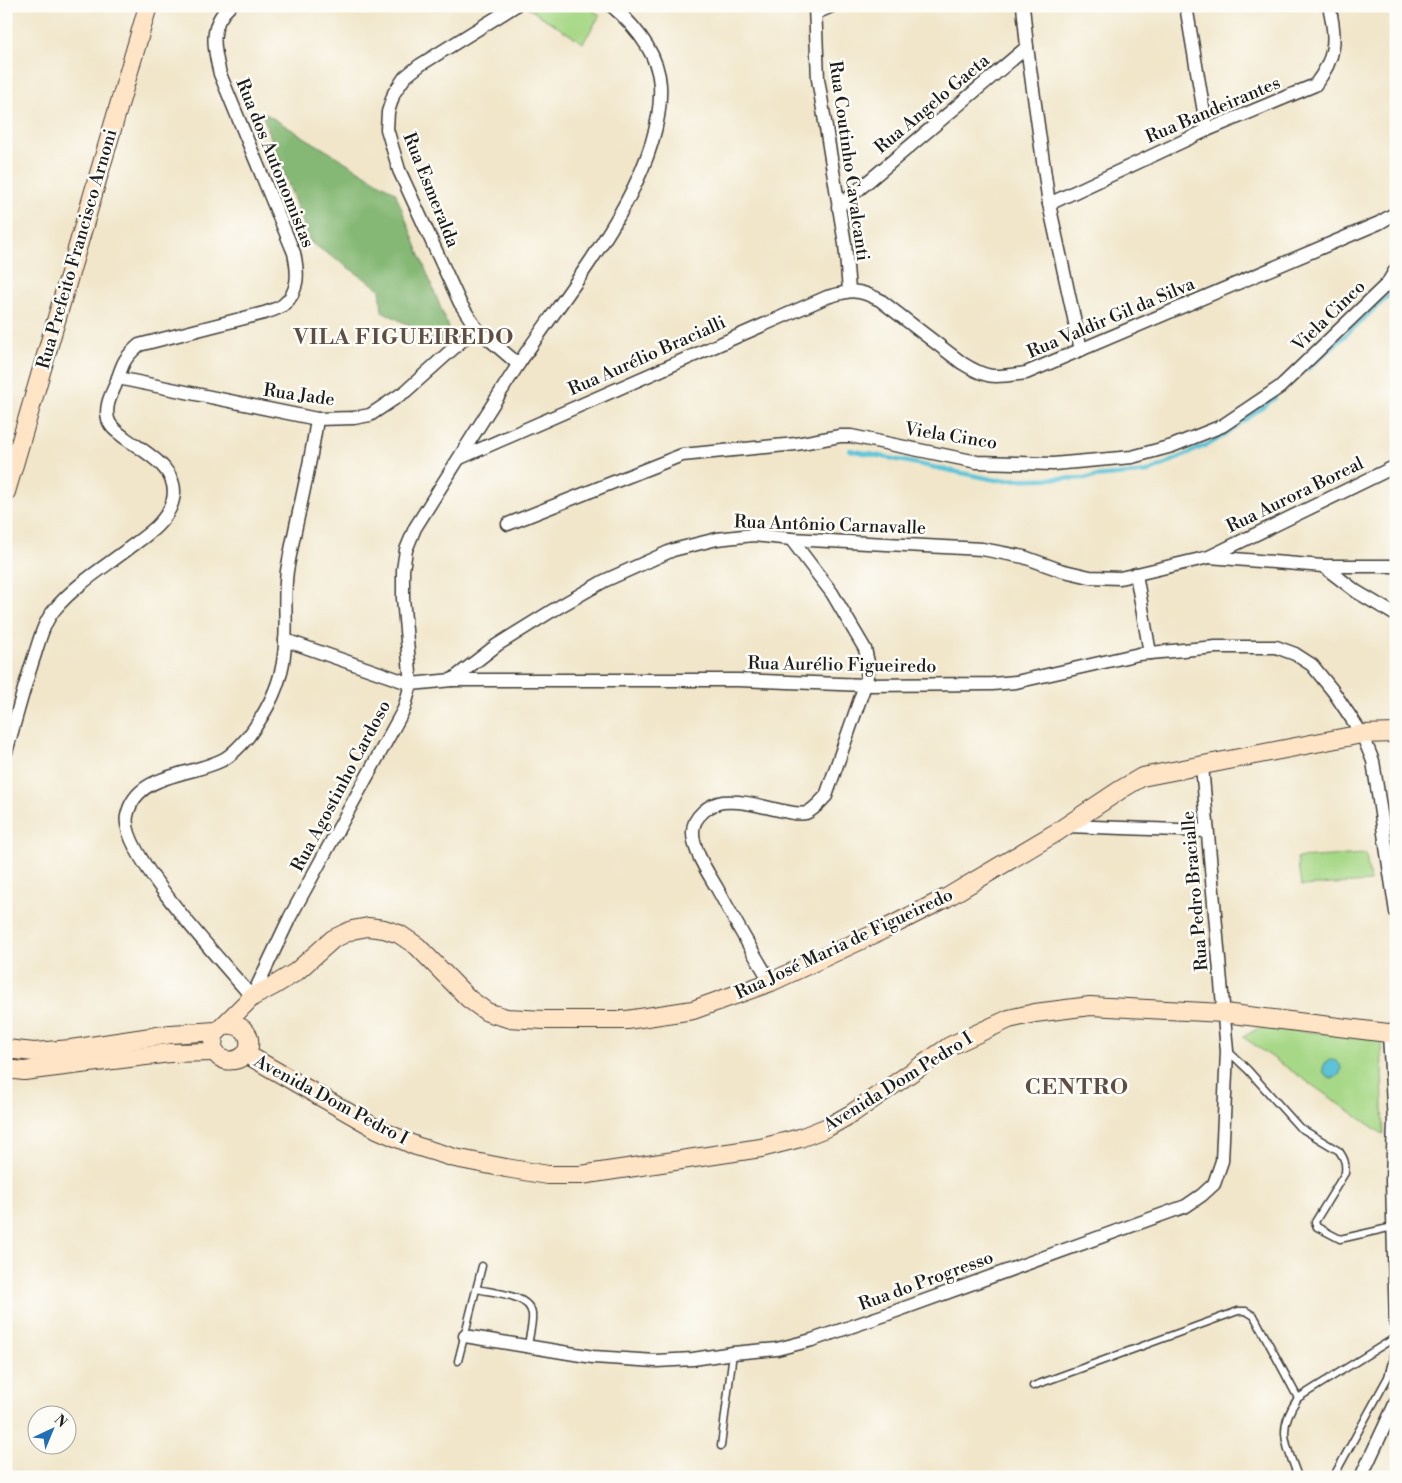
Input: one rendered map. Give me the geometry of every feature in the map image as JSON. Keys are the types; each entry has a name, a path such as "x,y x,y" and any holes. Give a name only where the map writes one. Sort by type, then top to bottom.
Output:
{"main road":[{"name":"Rua Prefeito Francisco Arnoni","path":"6,492 148,6"},
{"name":"Rua José Maria de Figueiredo","path":"221,1028 252,997 296,972 333,939 352,930 368,927 384,929 399,934 417,946 469,999 487,1012 507,1018 609,1020 647,1017 693,1010 771,982 885,929 946,898 1066,826 1142,777 1362,734 1396,733"},
{"path":"221,1028 212,1039 215,1052 219,1057 231,1061 238,1060 246,1054 249,1045 248,1035 252,997"},
{"name":"Avenida Dom Pedro I","path":"246,1054 376,1129 416,1146 455,1158 506,1168 548,1175 581,1175 760,1148 800,1138 828,1127 851,1114 950,1046 1009,1019 1035,1013 1090,1006 1224,1013 1392,1034"},
{"path":"6,1050 34,1052 64,1050 236,1025 241,1027 248,1035"},
{"path":"6,1069 24,1070 170,1053 215,1052"}],"street":[{"name":"Rua dos Autonomistas","path":"6,752 25,683 44,626 54,611 69,593 154,529 166,516 173,502 174,485 170,474 163,466 116,432 108,419 108,403 122,364 129,354 140,345 264,313 282,306 289,299 296,286 298,269 294,252 220,74 213,49 213,34 217,23 230,6"},
{"name":"Rua Esmeralda","path":"515,6 420,65 405,77 394,93 388,112 387,129 399,170 460,303 476,328 518,364"},
{"name":"Rua Agostinho Cardoso","path":"252,997 290,917 404,709 411,684 403,570 406,550 415,528 518,364 605,239 632,190 653,141 658,115 660,85 657,69 647,47 628,20 612,6"},
{"path":"815,10 832,6"},
{"path":"1023,6 1049,204 1080,350"},
{"path":"1186,6 1206,130"},
{"name":"Rua Bandeirantes","path":"1049,204 1206,130 1315,85 1332,57 1335,43 1329,6"},
{"name":"Rua Coutinho Cavalcanti","path":"815,10 818,79 844,244 849,290"},
{"name":"Rua Angelo Gaeta","path":"838,207 1027,47"},
{"name":"Rua Valdir Gil da Silva","path":"849,290 865,292 880,300 975,371 989,377 1026,373 1379,223 1396,213"},
{"name":"Viela Cinco","path":"508,524 682,455 796,444 840,436 851,436 977,462 1062,463 1132,457 1172,446 1222,426 1280,387 1387,284 1396,268"},
{"name":"Rua Aurélio Bracialli","path":"460,458 827,297 849,290"},
{"name":"Rua Jade","path":"118,378 317,419 354,418 378,410 406,391 476,328"},
{"path":"252,997 184,917 144,864 129,834 126,818 132,803 139,793 153,784 209,765 225,758 239,748 262,715 275,691 282,670 287,573 317,419"},
{"name":"Rua Aurora Boreal","path":"1208,557 1396,466"},
{"name":"Rua Antônio Carnavalle","path":"452,680 497,645 604,581 672,550 717,539 753,535 791,539 982,549 1024,557 1060,570 1090,577 1120,578 1208,557"},
{"path":"771,982 753,955 700,857 692,833 694,823 700,815 708,807 722,802 741,803 795,813 806,813 813,809 826,796 865,685 870,667 866,649 832,593 791,539"},
{"path":"1208,557 1323,566 1396,566"},
{"path":"1323,566 1357,592 1396,615"},
{"path":"1136,574 1150,653"},
{"name":"Rua Aurélio Figueiredo","path":"285,640 411,684 452,680 738,680 865,685 992,684 1016,682 1139,654 1216,647 1276,648 1295,654 1312,665 1333,691 1362,734 1373,761 1396,912"},
{"name":"Rua Pedro Bracialle","path":"1202,766 1224,1013"},
{"path":"1066,826 1207,831"},
{"name":"Rua do Progresso","path":"465,1336 593,1357 656,1361 693,1360 733,1353 776,1349 812,1340 1186,1206 1214,1184 1222,1161 1227,1050 1224,1013"},
{"path":"1392,1034 1395,1123 1392,1180 1396,1325"},
{"path":"1362,1477 1396,1402"}],"lane":[{"path":"1227,1050 1300,1127 1339,1151 1344,1157 1346,1164 1345,1173 1315,1222 1317,1227 1340,1239 1393,1227"},
{"path":"458,1361 482,1266"},
{"path":"477,1289 521,1298 532,1314 528,1346"},
{"path":"1033,1386 1238,1310 1246,1311 1254,1316 1298,1398"},
{"path":"1298,1477 1286,1444 1284,1425 1289,1412 1298,1398 1396,1338"},
{"path":"1336,1474 1388,1377 1396,1338"},
{"path":"721,1446 733,1353"}],"green space":[{"path":"531,6 586,6 600,15 583,43 528,8"},
{"path":"261,111 395,192 451,334 442,343 382,311 380,289 310,242"},
{"path":"1366,854 1370,882 1301,886 1297,858"},
{"path":"1260,1027 1381,1039 1384,1135 1243,1037"}],"water":[{"path":"1332,1060 1338,1063 1341,1069 1338,1075 1332,1078 1326,1075 1323,1069 1326,1063"}],"waterway":[{"path":"1307,370 1396,289"},
{"path":"850,450 996,480 1083,478 1148,472 1215,441 1275,398"}],"district":[{"name":"VILA FIGUEIREDO","path":"404,337"},
{"name":"CENTRO","path":"1077,1087"}]}
